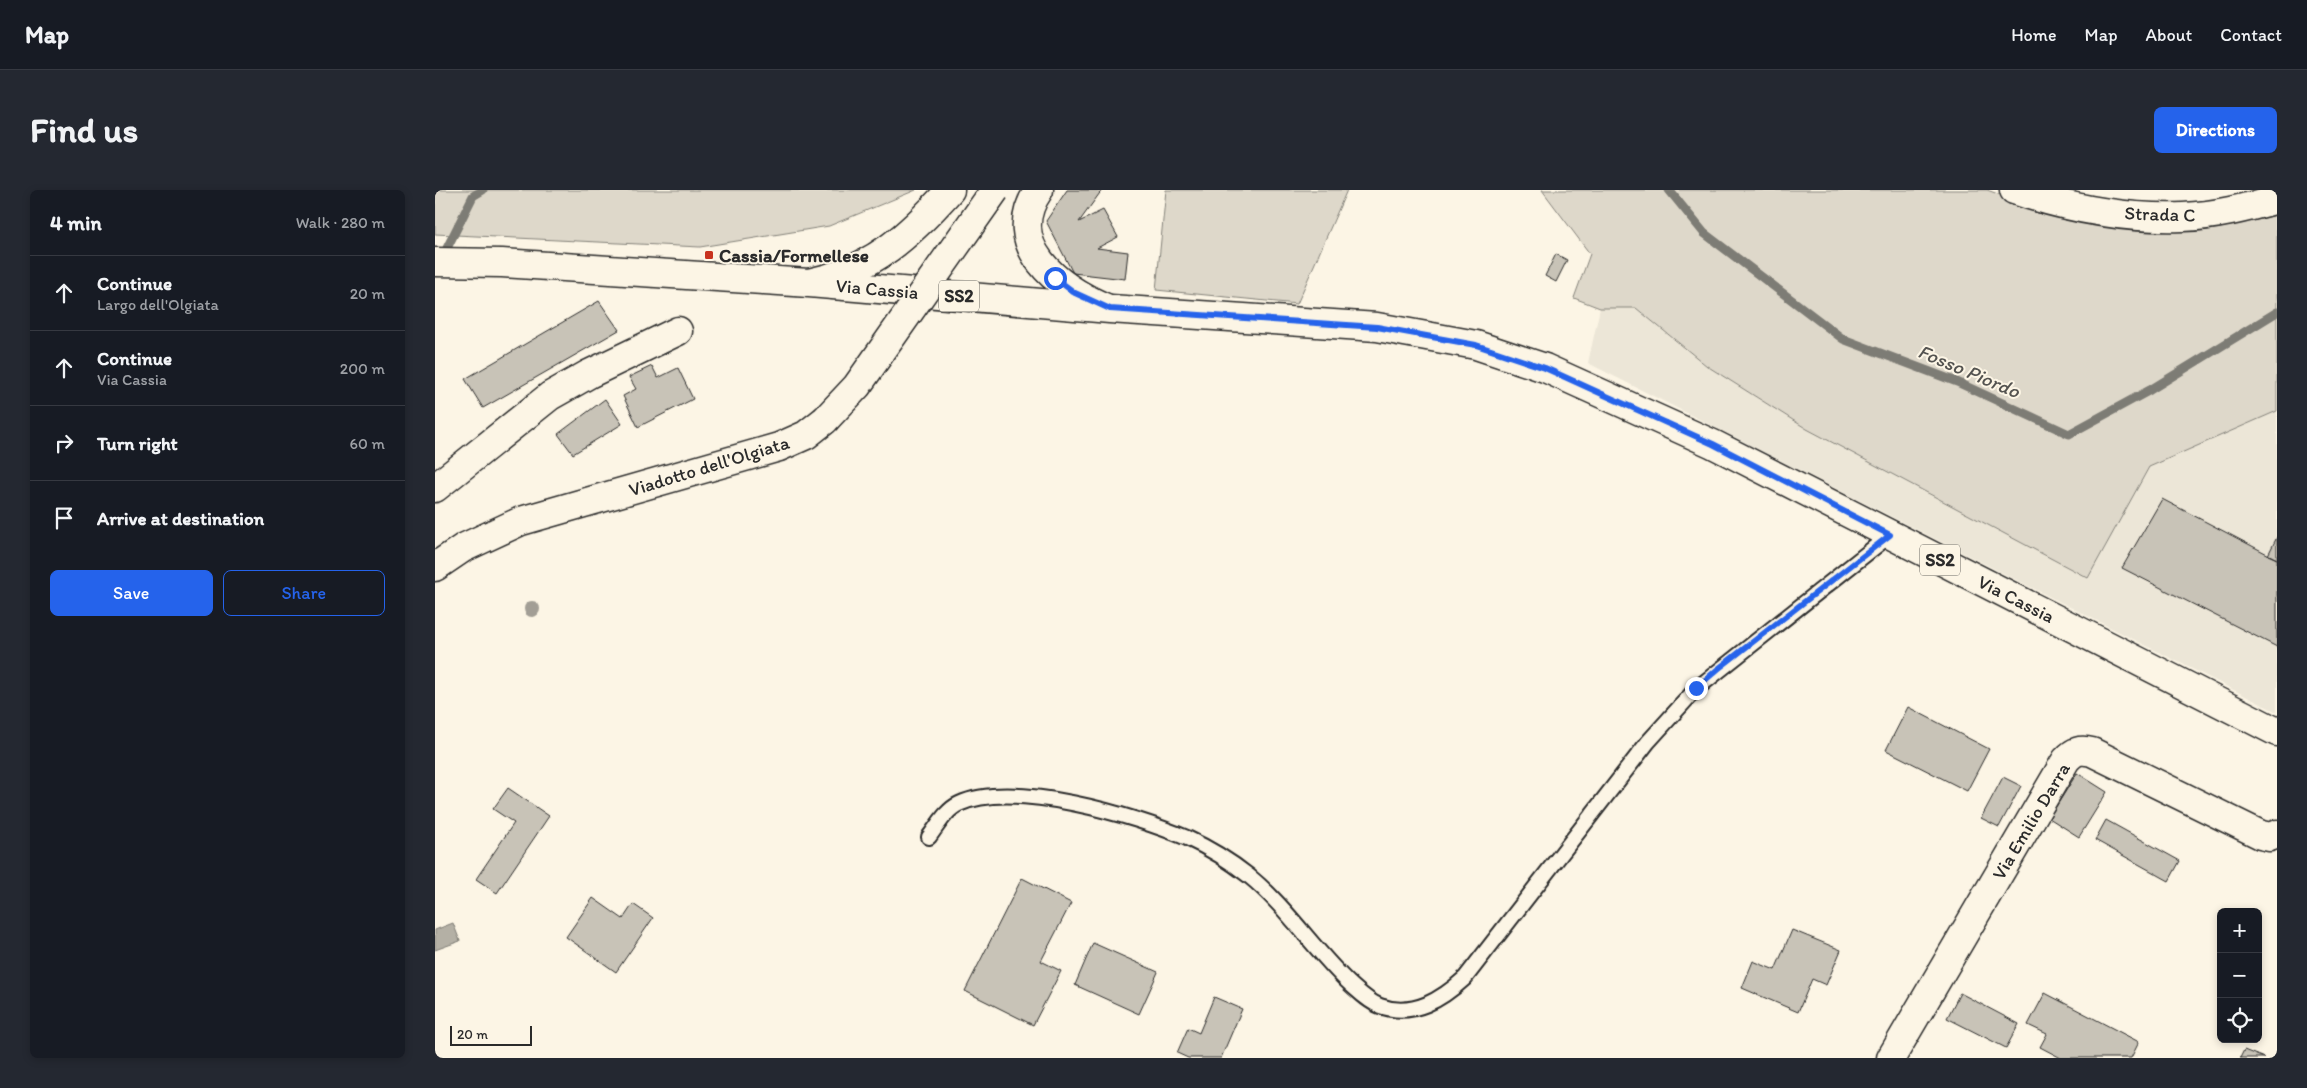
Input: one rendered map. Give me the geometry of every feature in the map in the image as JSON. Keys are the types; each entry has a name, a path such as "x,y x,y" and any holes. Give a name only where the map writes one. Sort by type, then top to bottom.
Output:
{"street":[{"path":"809,283 835,277 867,263 903,237 950,190"},
{"name":"Viadotto dell'Olgiata","path":"435,567 463,548 521,520 779,447 806,436 825,420 857,386 995,190"},
{"path":"1039,190 1032,201 1027,218 1028,234 1034,252 1046,268 1064,285 1075,293 1110,309"},
{"name":"Strada C","path":"2014,190 2091,209 2184,218 2229,212 2277,200"},
{"name":"Via Cassia","path":"435,262 502,263 809,283 1110,309 1377,327 1476,345 1545,368 1713,444 2277,732"},
{"path":"435,488 550,396 589,374 678,330"},
{"name":"Via Emilio Darra","path":"1891,1058 2066,760 2073,752 2082,750 2092,752 2261,835 2270,837 2277,834"}],"lane":[{"path":"929,837 951,808 972,800 987,797 1038,798 1155,825 1190,839 1223,858 1248,876 1268,894 1339,974 1363,996 1379,1006 1398,1010 1413,1009 1426,1005 1441,998 1465,978 1648,742 1696,688 1890,535"}],"shaded area":[{"path":"435,190 916,190 829,226 700,247 435,234"},
{"path":"1166,190 1347,190 1297,304 1156,290"},
{"path":"1542,190 1987,190 2042,210 2220,228 2277,215 2277,411 2149,467 2088,578 1807,429 1707,366 1636,308 1600,308 1574,298 1590,254"},
{"path":"1600,308 1636,308 1707,366 1807,429 2088,578 2149,467 2277,411 2277,712 1588,363"},
{"path":"453,923 460,941 435,950 435,930"}],"building":[{"path":"1067,190 1102,190 1079,222 1103,210 1118,237 1097,248 1128,252 1125,279 1073,273 1046,221"},
{"path":"1556,254 1567,260 1556,282 1545,276"},
{"path":"599,301 619,330 483,408 465,379"},
{"path":"652,366 658,378 678,368 693,399 638,427 623,396 636,389 629,377"},
{"path":"605,399 622,424 573,454 558,434"},
{"path":"2162,499 2277,559 2277,647 2122,568"},
{"path":"2277,537 2277,559 2268,555"},
{"path":"1908,707 1989,749 1967,791 1886,750"},
{"path":"2077,773 2107,792 2079,837 2049,818"},
{"path":"2003,777 2021,786 1999,827 1981,818"},
{"path":"508,788 549,816 497,893 476,879 514,823 493,809"},
{"path":"2106,820 2180,861 2169,881 2095,840"},
{"path":"1022,878 1071,903 1041,961 1061,971 1033,1025 965,991"},
{"path":"593,898 623,919 633,904 653,918 616,972 566,937"},
{"path":"1792,930 1841,950 1826,985 1812,979 1798,1012 1742,988 1753,961 1775,970"},
{"path":"1093,943 1158,972 1139,1014 1075,985"},
{"path":"1960,993 2019,1024 2006,1048 1947,1018"},
{"path":"2045,993 2139,1042 2131,1058 2061,1058 2040,1047 2047,1034 2028,1025"},
{"path":"1214,997 1242,1009 1221,1058 1188,1058 1177,1053 1188,1028 1199,1033"},
{"path":"2244,1050 2264,1058 2240,1058"}],"waterway":[{"name":"Fosso Piordo","path":"442,258 473,196 483,190"},
{"name":"Fosso Piordo","path":"1669,190 1704,233 1843,339 1957,382 2069,434 2150,390 2277,312"}],"place":[{"name":"Cassia/Formellese","path":"709,255"}],"route":[{"path":"1055,278 1075,293 1110,309 1377,327 1446,338 1476,345 1545,368 1713,444 1890,535 1696,688"}]}
